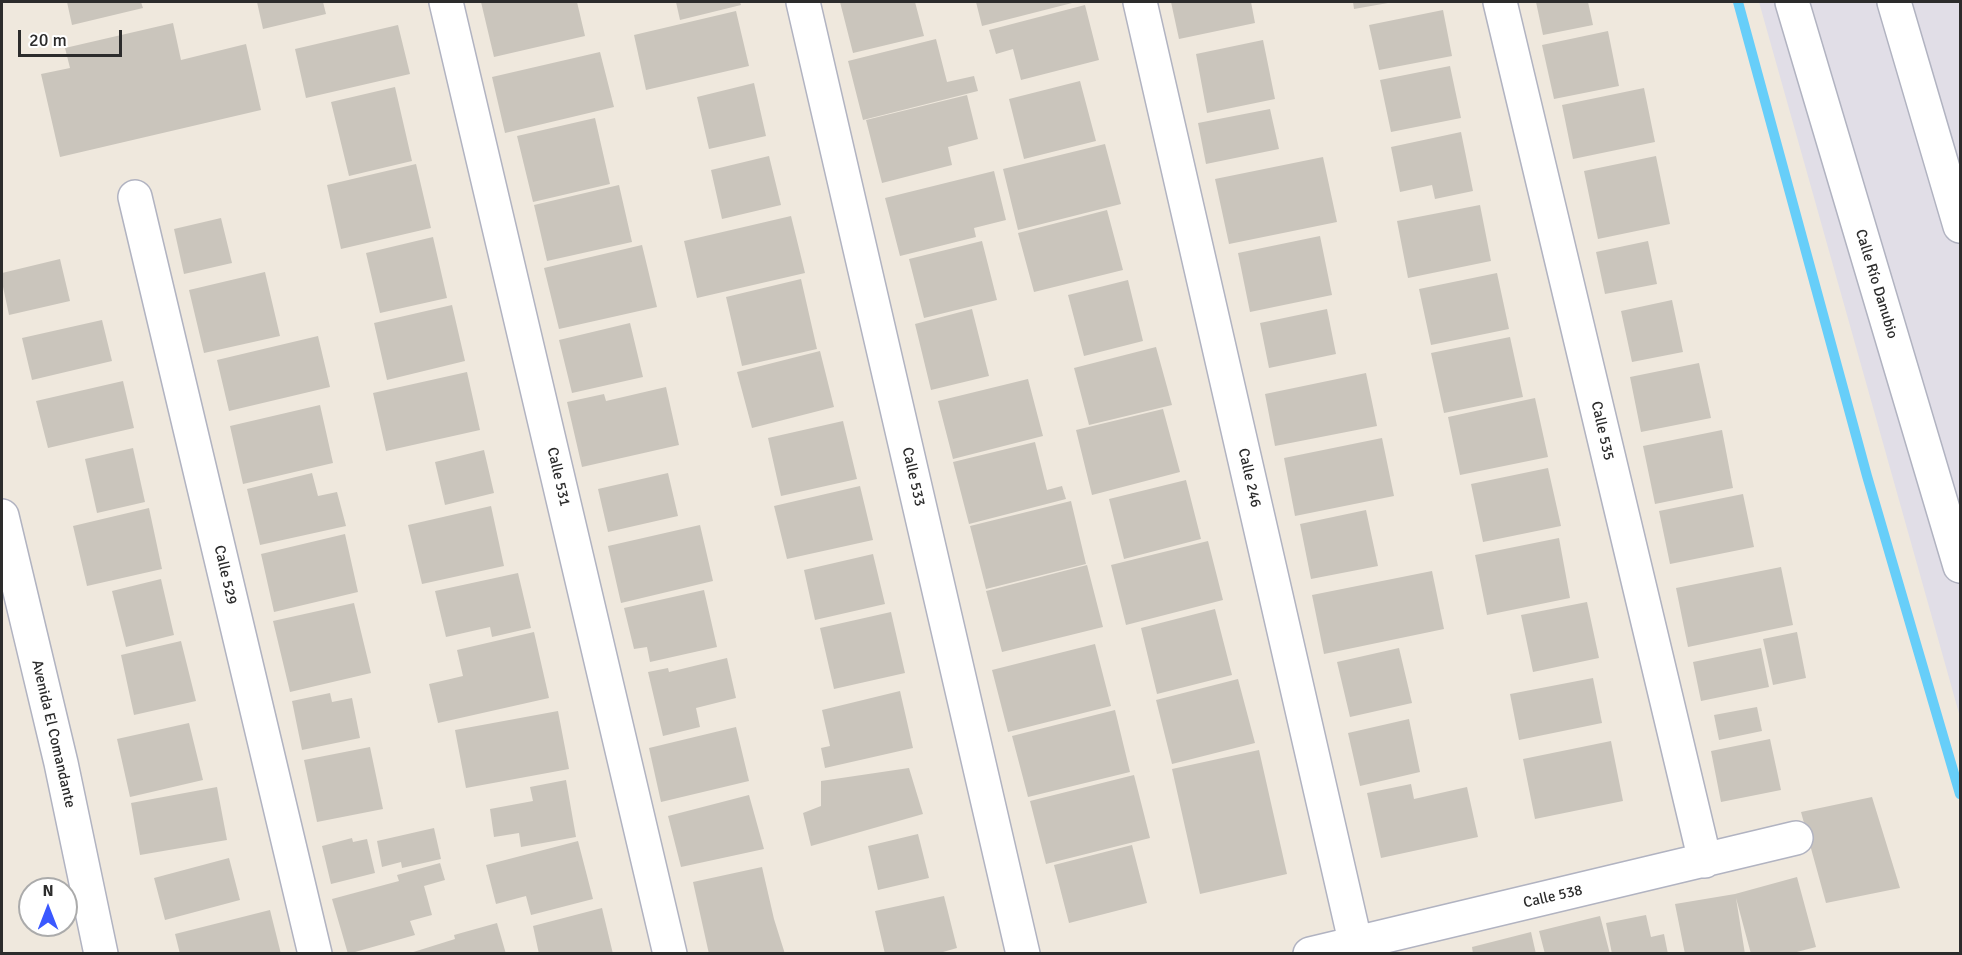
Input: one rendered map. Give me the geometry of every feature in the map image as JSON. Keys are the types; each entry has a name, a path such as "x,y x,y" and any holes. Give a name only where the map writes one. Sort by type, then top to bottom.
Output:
{"street":[{"name":"Calle 531","path":"446,2 670,954"},
{"name":"Calle 533","path":"803,2 1023,954"},
{"name":"Calle 246","path":"1140,2 1357,948"},
{"name":"Calle 535","path":"1500,2 1705,861"},
{"path":"1894,2 1960,226"},
{"name":"Calle Río Danubio","path":"1800,3 1960,566"},
{"name":"Calle 529","path":"135,197 315,954"},
{"name":"Avenida El Comandante","path":"2,516 61,763 101,954"},
{"name":"Calle 538","path":"1310,954 1357,948 1796,838"}],"shaded area":[{"path":"1759,2 1960,2 1960,717"}],"building":[{"path":"67,2 141,2 143,8 72,25"},
{"path":"257,2 323,2 326,14 263,29"},
{"path":"481,2 577,2 585,36 494,57"},
{"path":"676,2 740,2 741,5 680,20"},
{"path":"840,2 915,2 924,36 853,53"},
{"path":"976,2 1076,2 982,26"},
{"path":"1171,2 1251,2 1255,23 1179,39"},
{"path":"1353,2 1388,2 1388,3 1354,9"},
{"path":"1536,2 1588,2 1593,25 1543,35"},
{"path":"1085,5 1099,60 1021,80 1013,49 996,54 989,30"},
{"path":"1443,10 1452,56 1379,70 1369,25"},
{"path":"736,11 749,66 646,90 634,35"},
{"path":"173,23 181,60 246,44 261,110 60,157 41,74 70,68 65,48"},
{"path":"398,25 410,74 306,98 295,49"},
{"path":"1608,31 1619,86 1554,99 1542,45"},
{"path":"936,39 947,82 974,76 978,91 863,120 848,61"},
{"path":"1263,40 1275,99 1207,113 1196,54"},
{"path":"600,52 614,107 505,133 492,77"},
{"path":"1450,66 1461,118 1391,132 1380,80"},
{"path":"1080,81 1096,141 1024,159 1009,99"},
{"path":"754,83 766,136 709,149 697,97"},
{"path":"395,87 412,161 349,176 331,102"},
{"path":"1644,88 1655,142 1573,159 1562,105"},
{"path":"967,95 978,139 948,147 952,165 882,183 866,120"},
{"path":"1270,109 1279,149 1206,164 1198,123"},
{"path":"595,118 610,184 533,202 517,136"},
{"path":"1461,132 1473,191 1435,199 1432,185 1400,192 1391,147"},
{"path":"1105,144 1121,204 1018,230 1003,169"},
{"path":"769,156 781,205 722,219 711,170"},
{"path":"1656,156 1670,224 1598,239 1584,171"},
{"path":"1323,157 1337,222 1229,244 1215,179"},
{"path":"416,164 431,228 341,249 327,185"},
{"path":"994,171 1006,220 974,228 976,237 900,256 885,198"},
{"path":"619,185 632,242 547,261 534,205"},
{"path":"1480,205 1491,261 1408,278 1397,221"},
{"path":"1107,210 1123,270 1034,292 1018,233"},
{"path":"791,216 805,273 697,298 684,241"},
{"path":"221,218 232,263 184,274 174,229"},
{"path":"1320,236 1332,295 1250,312 1238,253"},
{"path":"433,237 447,298 380,313 366,253"},
{"path":"982,241 997,300 924,318 909,259"},
{"path":"1648,241 1657,284 1605,294 1596,252"},
{"path":"642,245 657,307 559,329 544,268"},
{"path":"60,259 70,301 9,315 2,273"},
{"path":"265,272 280,336 204,353 189,290"},
{"path":"1497,273 1509,329 1431,345 1419,289"},
{"path":"801,279 817,349 742,366 726,297"},
{"path":"1128,280 1143,341 1084,356 1068,295"},
{"path":"1672,300 1683,352 1632,362 1621,311"},
{"path":"452,305 465,361 387,380 374,323"},
{"path":"972,309 989,376 931,390 915,324"},
{"path":"1327,309 1336,354 1269,368 1260,323"},
{"path":"102,320 112,361 32,380 22,338"},
{"path":"630,323 643,377 572,393 559,340"},
{"path":"318,336 330,387 229,411 217,360"},
{"path":"1510,337 1523,397 1444,413 1431,353"},
{"path":"1156,347 1172,405 1089,425 1074,368"},
{"path":"820,351 834,407 752,428 737,372"},
{"path":"1699,363 1711,418 1641,432 1630,377"},
{"path":"467,372 480,430 386,451 373,393"},
{"path":"1366,373 1377,426 1275,446 1265,394"},
{"path":"1028,379 1043,436 953,459 938,401"},
{"path":"123,381 134,428 48,448 36,401"},
{"path":"666,387 679,445 582,467 567,402 604,394 606,401"},
{"path":"1535,398 1548,457 1460,475 1448,417"},
{"path":"320,405 333,463 243,484 230,426"},
{"path":"1163,409 1180,472 1092,495 1076,430"},
{"path":"843,421 857,479 781,496 768,438"},
{"path":"1722,430 1733,488 1655,504 1643,446"},
{"path":"1382,438 1394,496 1295,516 1284,458"},
{"path":"1035,442 1047,490 1062,486 1066,499 969,524 953,462"},
{"path":"133,448 145,502 97,513 85,459"},
{"path":"484,450 494,493 445,505 435,462"},
{"path":"1548,468 1561,526 1483,542 1471,484"},
{"path":"312,473 318,496 337,492 346,526 260,545 247,489"},
{"path":"668,473 678,516 608,532 598,489"},
{"path":"1186,480 1201,539 1124,559 1109,499"},
{"path":"860,486 873,540 787,559 774,506"},
{"path":"1743,494 1754,547 1670,564 1659,511"},
{"path":"1071,501 1086,564 986,589 970,526"},
{"path":"491,506 504,566 422,584 408,525"},
{"path":"149,508 162,569 87,586 73,526"},
{"path":"1366,510 1378,566 1311,579 1300,524"},
{"path":"700,525 713,581 621,603 608,546"},
{"path":"345,534 358,592 274,612 261,554"},
{"path":"1559,538 1570,598 1487,615 1475,555"},
{"path":"1208,541 1223,600 1126,625 1111,565"},
{"path":"873,554 885,604 815,620 804,570"},
{"path":"1087,565 1103,627 1002,652 986,591"},
{"path":"1781,567 1793,625 1688,647 1676,588"},
{"path":"1432,571 1444,629 1324,654 1312,595"},
{"path":"518,573 531,628 492,637 490,627 446,637 435,591"},
{"path":"161,579 174,635 126,647 112,591"},
{"path":"704,590 717,647 650,662 647,647 634,649 624,608"},
{"path":"1587,602 1599,658 1533,672 1521,615"},
{"path":"354,603 371,673 290,692 273,621"},
{"path":"1215,609 1232,675 1157,694 1141,628"},
{"path":"891,612 905,673 834,689 820,628"},
{"path":"534,632 549,698 438,723 429,684 463,676 457,650"},
{"path":"1797,632 1806,678 1773,685 1763,639"},
{"path":"181,641 196,701 134,715 121,655"},
{"path":"1095,644 1111,706 1008,732 992,670"},
{"path":"1399,648 1412,703 1350,717 1337,662"},
{"path":"1761,648 1769,687 1701,701 1693,662"},
{"path":"727,658 736,698 696,708 700,727 663,736 648,672 668,668 669,672"},
{"path":"1593,678 1602,723 1519,740 1510,694"},
{"path":"1238,679 1255,743 1172,764 1156,700"},
{"path":"900,691 913,748 825,768 821,748 830,746 822,710"},
{"path":"330,693 332,702 352,698 360,738 302,750 292,701"},
{"path":"1757,707 1762,731 1719,740 1714,715"},
{"path":"1115,710 1130,772 1028,797 1012,736"},
{"path":"558,711 569,769 466,788 455,730"},
{"path":"1409,719 1420,772 1360,786 1348,733"},
{"path":"189,723 203,780 130,797 117,739"},
{"path":"736,727 749,781 661,802 649,748"},
{"path":"1770,739 1781,790 1721,802 1711,751"},
{"path":"1611,741 1623,801 1535,819 1523,759"},
{"path":"370,747 383,809 317,822 304,760"},
{"path":"1259,750 1287,874 1200,894 1172,769"},
{"path":"909,768 923,814 811,846 803,813 821,806 821,781"},
{"path":"1134,775 1150,838 1046,864 1030,801"},
{"path":"566,780 576,837 521,847 519,833 494,837 490,809 533,801 530,787"},
{"path":"1411,784 1414,799 1467,787 1478,837 1381,858 1367,793"},
{"path":"217,787 227,840 140,855 131,803"},
{"path":"749,795 764,849 681,867 668,816"},
{"path":"1872,797 1900,888 1826,903 1801,812"},
{"path":"434,828 441,859 402,868 401,862 382,867 377,841"},
{"path":"918,834 929,878 878,890 868,846"},
{"path":"352,838 353,842 367,839 375,873 331,884 322,846"},
{"path":"578,841 593,899 531,915 526,896 496,904 486,865"},
{"path":"1132,845 1147,903 1069,923 1054,865"},
{"path":"229,858 240,900 165,920 154,878"},
{"path":"440,863 445,880 424,886 432,915 410,921 415,935 348,954 332,899 399,881 397,875"},
{"path":"762,867 785,954 709,954 693,882"},
{"path":"1797,877 1816,947 1789,954 1751,954 1736,898 1745,954 1685,954 1675,904 1735,894"},
{"path":"944,896 957,948 936,954 885,954 875,911"},
{"path":"602,908 613,954 539,954 533,926"},
{"path":"270,910 281,954 180,954 175,934"},
{"path":"1646,915 1651,937 1664,934 1668,954 1612,954 1606,923"},
{"path":"1600,916 1610,954 1545,954 1539,931"},
{"path":"497,923 506,954 407,954 455,939 454,935"},
{"path":"1531,932 1536,954 1473,954 1472,947"}],"waterway":[{"path":"1738,2 1867,476 1960,794"}]}
